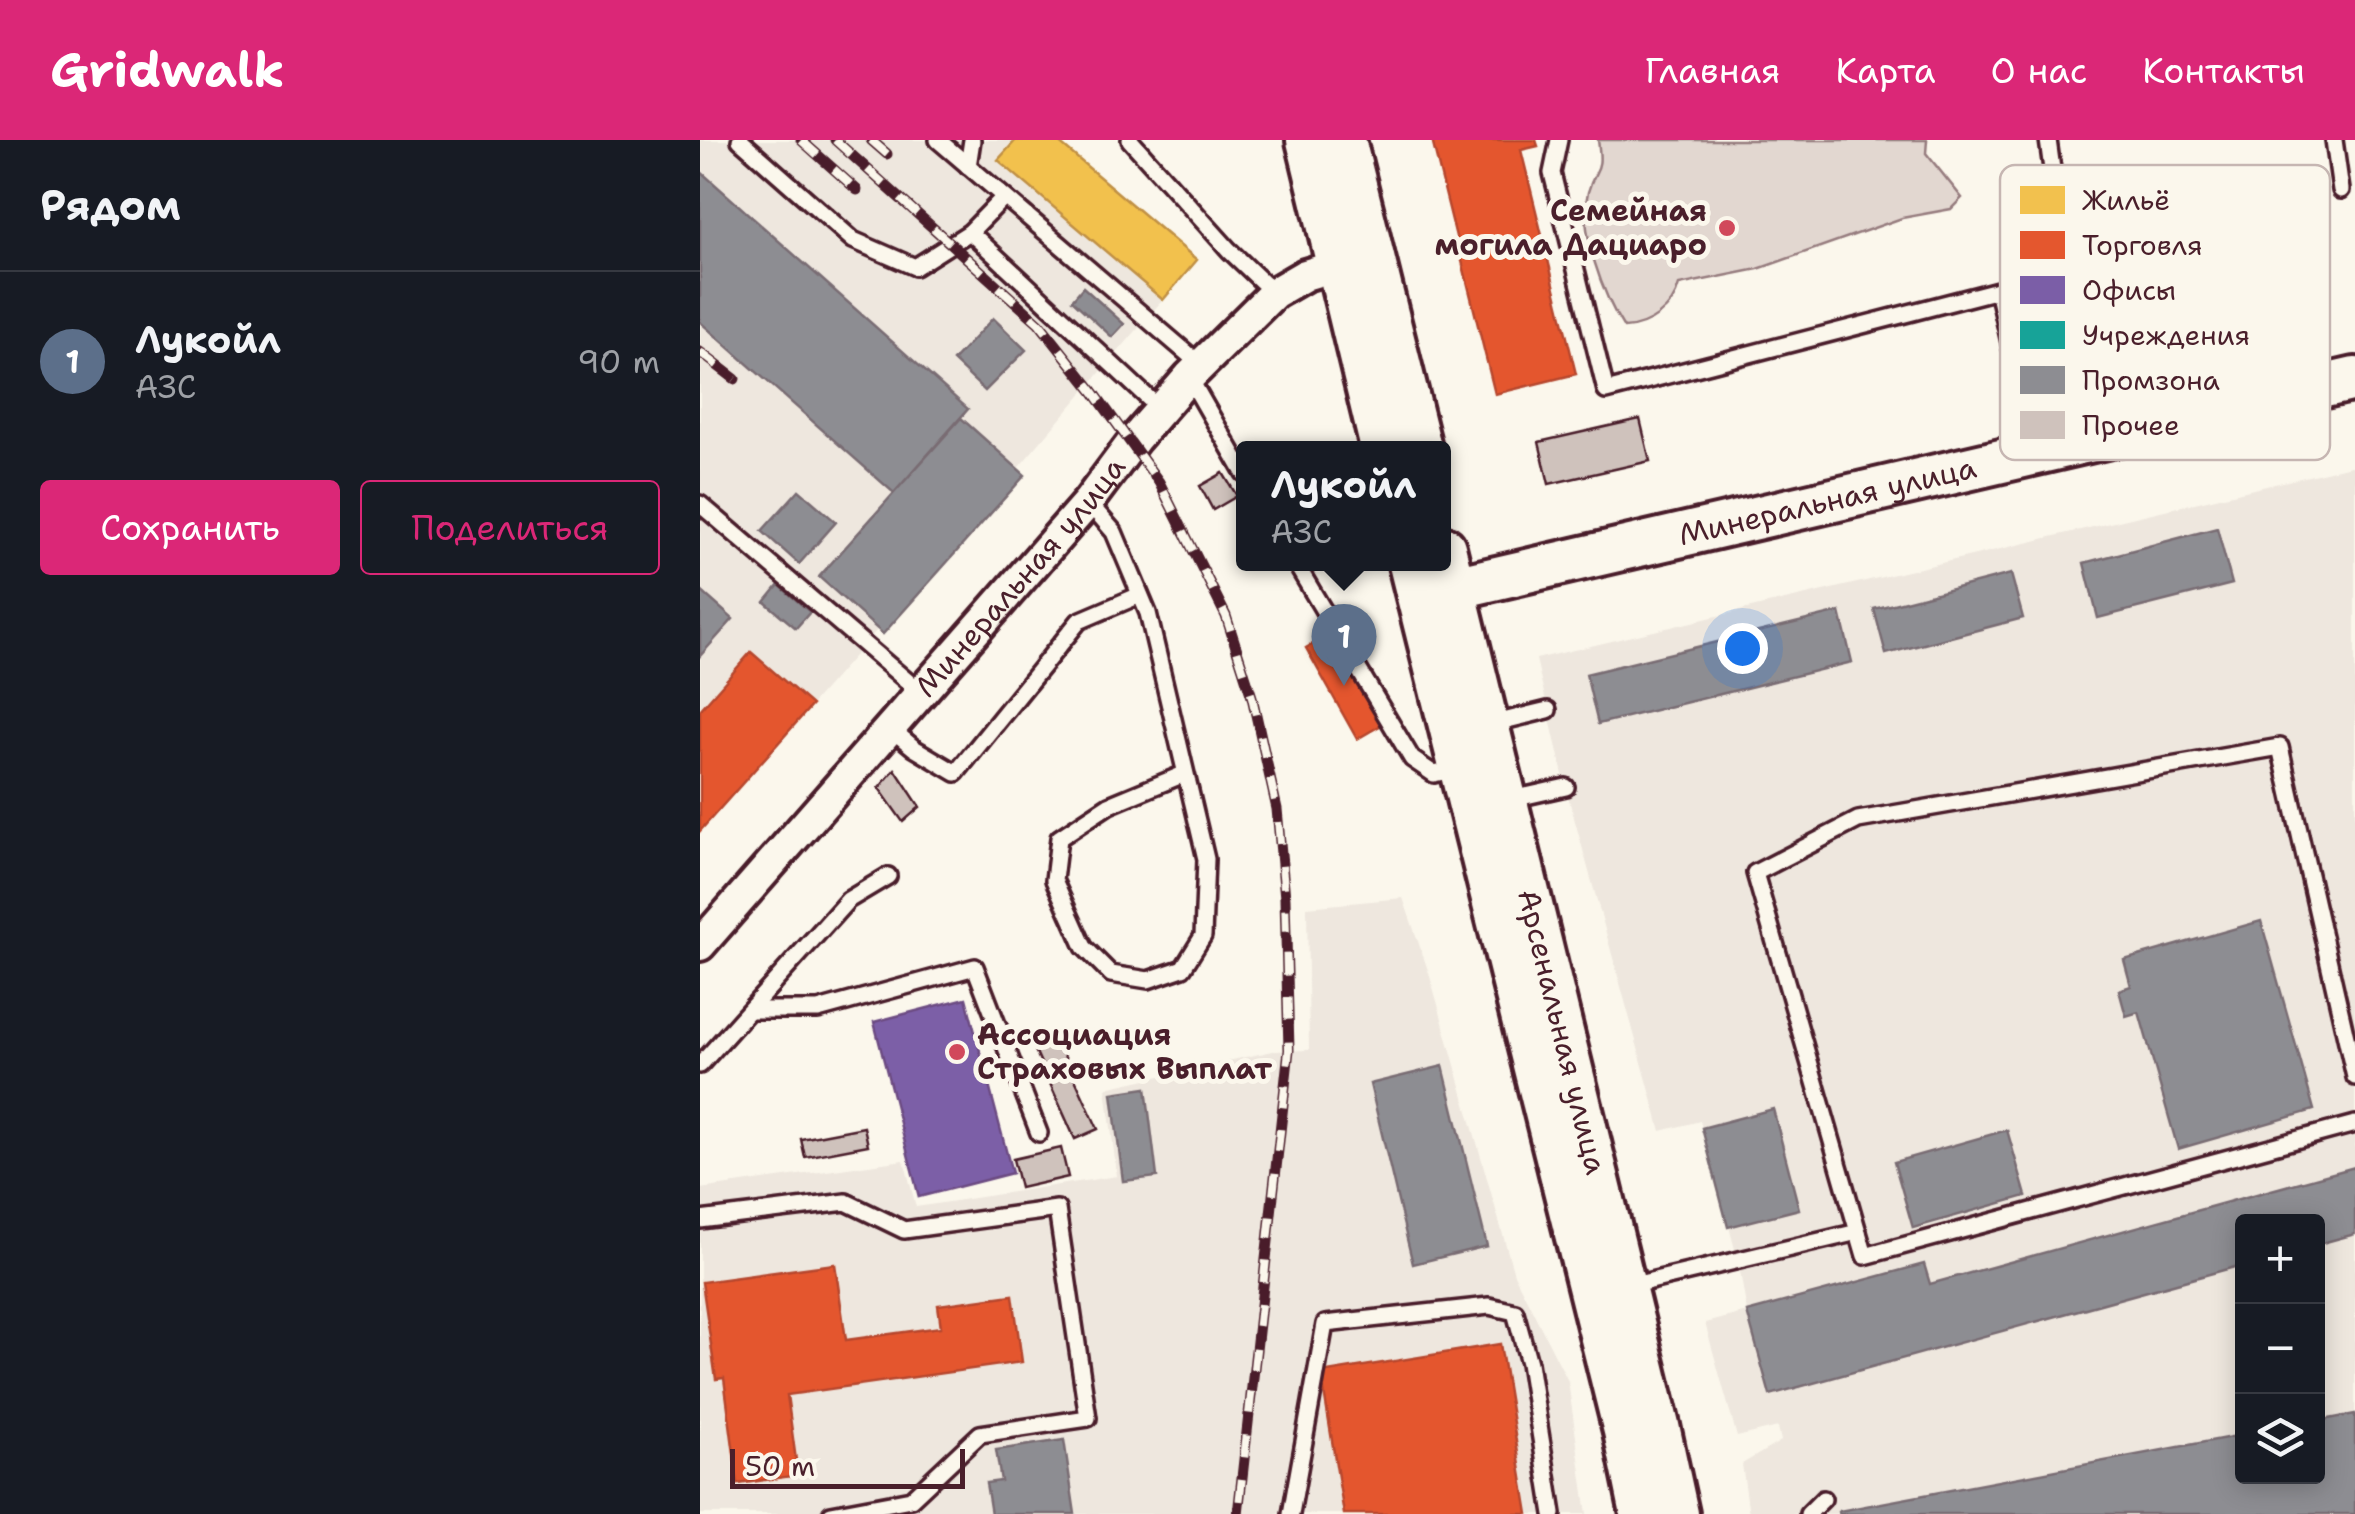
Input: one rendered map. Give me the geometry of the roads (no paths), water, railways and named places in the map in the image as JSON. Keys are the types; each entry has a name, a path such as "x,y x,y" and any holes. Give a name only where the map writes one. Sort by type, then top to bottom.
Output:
{"street":[{"path":"1308,140 1355,260 1418,441"},
{"path":"1344,140 1355,260 1381,441"},
{"name":"Минеральная улица","path":"700,945 1088,502 1195,372 1274,293 1305,275 1355,260"},
{"name":"Минеральная улица","path":"2330,385 2355,379"},
{"name":"Минеральная улица","path":"1451,570 2000,458"},
{"name":"Арсенальная улица","path":"1431,574 1487,725 1479,793"},
{"name":"Арсенальная улица","path":"1431,574 1479,793 1607,1291 1677,1514"},
{"name":"Арсенальная улица","path":"1607,1291 1642,1514"}],"lane":[{"path":"740,140 853,240 915,267 970,232 1003,198"},
{"path":"938,140 1195,372 1236,456"},
{"path":"968,166 972,140"},
{"path":"1130,140 1274,293"},
{"path":"1559,140 1552,173 1606,392 1998,290 2000,298"},
{"path":"2048,140 2051,165"},
{"path":"2334,140 2342,190"},
{"path":"970,232 1161,410"},
{"path":"1088,502 1114,532 1148,613 1206,859 1203,936 1184,968 1148,980 1111,974 1084,947 1054,880 1059,838 1108,804 1184,774"},
{"path":"700,504 920,692"},
{"path":"1300,571 1412,759 1434,774 1479,793 1566,787"},
{"path":"890,728 914,748 956,773 1078,621 1140,595"},
{"path":"1487,725 1548,710"},
{"path":"2355,1077 2280,747 1858,820 1755,874 1865,1256 2355,1124"},
{"path":"700,1066 848,900 888,876"},
{"path":"753,1010 818,1010 975,967 1039,1133"},
{"path":"700,1220 846,1202 904,1230 1056,1209 1088,1418 980,1434 912,1500 831,1514"},
{"path":"1607,1291 1858,1232"},
{"path":"1290,1514 1325,1324 1489,1306 1515,1312 1528,1363 1553,1514"},
{"path":"1808,1514 1823,1500"}],"railway":[{"path":"801,140 857,190"},
{"path":"835,140 1039,323 1093,391 1159,482 1226,616 1252,697 1277,809 1285,898 1289,1050 1238,1514"},
{"path":"871,140 887,154"},
{"path":"700,352 735,379"}],"place":[{"name":"Семейная могила Дациаро","path":"1727,228"},
{"name":"Лукойл","path":"1344,686"},
{"name":"Ассоциация Страховых Выплат","path":"957,1052"}]}
